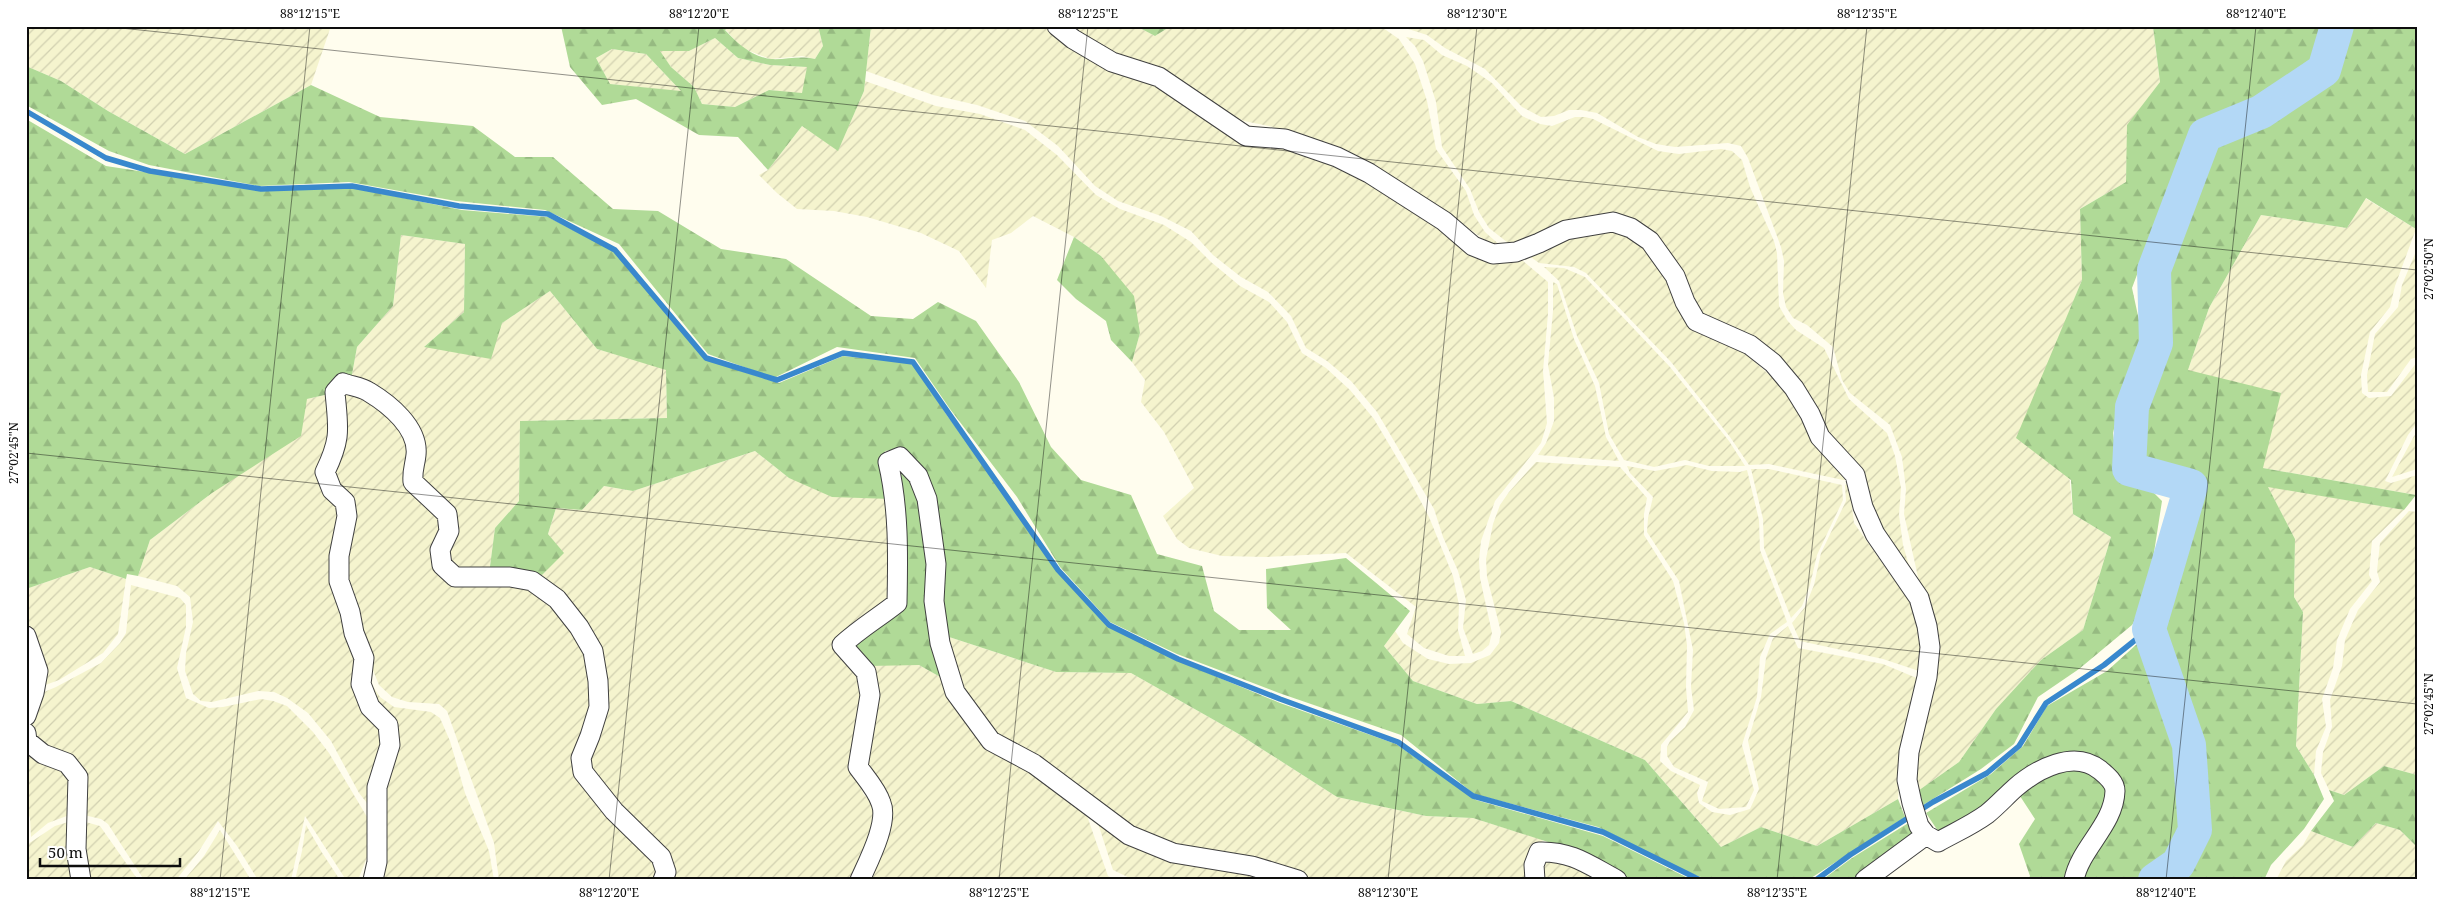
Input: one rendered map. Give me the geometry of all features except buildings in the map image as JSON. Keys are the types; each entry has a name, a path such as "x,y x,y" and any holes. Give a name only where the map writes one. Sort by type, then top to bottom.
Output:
{"street":[{"path":"1057,26 1073,40 1112,62 1159,77 1246,136 1285,139 1337,157 1369,173 1444,221 1473,246 1493,254 1516,252 1566,230 1613,222 1631,228 1650,241 1675,276 1685,302 1696,321 1750,345 1773,363 1794,388 1810,414 1820,437 1855,475 1864,507 1875,534 1919,598 1927,626 1930,647 1927,677 1909,752 1907,780 1912,803 1923,830 1938,842 1987,814 2017,786 2044,769 2072,759 2096,766 2108,776 2115,789 2109,814 2085,854 2074,880"},
{"path":"374,880 377,862 377,787 390,744 388,724 370,707 361,684 364,658 354,633 350,612 339,581 339,556 347,516 345,502 332,490 325,472 339,439 335,392 343,383 367,390 385,403 402,419 414,436 416,455 412,469 413,482 447,514 449,531 440,550 442,565 456,577 510,577 532,581 556,599 579,627 593,651 598,681 599,707 581,758 583,772 614,811 661,857 666,872 663,880"},
{"path":"860,880 882,823 882,804 858,767 870,695 866,672 842,645 861,627 879,617 897,603 897,515 895,489 888,462 900,457 918,476 927,499 936,564 934,601 940,643 955,692 991,741 1034,764 1129,835 1173,853 1252,866 1298,880"},
{"path":"26,636 38,671 34,693 26,716"},
{"path":"26,734 27,741 42,754 67,764 78,777 76,849 82,880"},
{"path":"1865,880 1923,830"},
{"path":"1535,880 1534,865 1538,852 1557,851 1587,862 1617,880"}],"green space":[{"path":"26,26 331,26 311,85 185,154 108,111 61,81 26,66"},
{"path":"561,26 730,26 725,30 735,40 745,49 764,58 803,57 815,59 823,46 818,26 871,26 864,91 838,151 802,126 768,170 738,137 699,135 636,99 602,105 570,67","holes":["715,38 738,58 770,65 807,67 802,93 769,90 735,107 702,104 694,87 671,67 660,51 689,51","612,49 646,54 681,91 610,84 596,58"]},
{"path":"730,26 818,26 823,46 815,59 802,56 770,59 742,48 725,29"},
{"path":"871,26 1048,26 1075,49 1159,84 1277,144 1344,165 1439,223 1517,256 1548,282 1548,314 1543,371 1547,423 1541,443 1495,501 1481,541 1480,578 1492,633 1489,645 1482,651 1473,654 1463,628 1466,600 1458,571 1443,537 1434,509 1377,412 1351,381 1327,361 1306,348 1291,316 1268,292 1241,277 1213,255 1191,231 1161,216 1118,201 1095,186 1058,146 1025,121 977,105 933,95 866,71"},
{"path":"1067,26 1136,26 1155,36 1171,26 1379,26 1399,39 1415,64 1427,101 1436,149 1466,191 1474,215 1485,232 1502,247 1490,244 1449,214 1377,167 1350,152 1269,126 1244,121 1098,46"},
{"path":"1136,26 1171,26 1155,36"},
{"path":"1399,26 2153,26 2160,82 2128,125 2126,182 2080,209 2082,280 2056,344 2073,514 2111,537 2083,630 2041,660 1996,709 1959,762 1915,793 1914,772 1925,712 1922,595 1904,514 1906,489 1902,457 1890,425 1850,393 1842,380 1833,347 1807,325 1793,318 1786,307 1783,293 1784,261 1781,247 1748,158 1741,146 1728,143 1675,147 1656,144 1638,137 1597,113 1581,110 1569,110 1554,116 1541,117 1522,107 1485,69 1445,48 1427,35"},
{"path":"2153,26 2323,26 2322,45 2314,66 2216,117 2195,132 2176,171 2132,288 2140,325 2141,352 2119,408 2113,433 2116,456 2125,476 2151,490 2162,501 2146,604 2132,625 2079,669 2038,697 2014,744 1981,769 1920,807 1915,793 1959,762 1996,709 2041,660 2083,630 2111,537 2073,514 2071,480 2016,438 2082,280 2080,209 2126,182 2127,125 2160,82"},
{"path":"2352,26 2411,26 2417,31 2416,229 2366,198 2347,228 2261,215 2209,308 2188,370 2281,393 2263,468 2416,495 2404,510 2268,487 2295,539 2294,597 2303,612 2296,746 2314,775 2324,799 2304,829 2271,865 2264,880 2166,880 2183,868 2200,832 2196,744 2154,629 2201,475 2141,465 2145,446 2139,406 2167,340 2163,268 2191,189 2213,146 2276,117 2314,93 2341,63"},
{"path":"1406,37 1424,40 1442,55 1467,66 1492,83 1522,116 1540,124 1552,126 1575,117 1585,117 1593,119 1658,151 1679,154 1721,149 1732,151 1742,160 1750,187 1774,241 1777,253 1779,306 1787,320 1796,330 1824,348 1849,399 1887,433 1895,456 1901,488 1899,515 1903,545 1913,579 1803,393 1700,318 1678,275 1604,215 1586,217 1568,223 1512,246 1489,228 1479,212 1470,189 1442,147 1436,102 1423,61 1415,46"},
{"path":"715,38 738,58 770,65 808,67 802,94 769,90 735,107 702,104 694,87 671,67 659,51 689,51"},
{"path":"612,49 646,54 682,92 610,84 596,58"},
{"path":"26,66 61,81 108,111 185,154 311,85 380,117 473,126 515,157 553,157 613,209 658,211 721,249 786,259 871,316 913,319 938,302 976,321 1019,382 1051,447 1081,480 1131,495 1157,554 1202,566 1214,611 1239,630 1291,630 1267,608 1266,569 1346,558 1410,611 1384,646 1413,681 1477,704 1511,701 1645,760 1721,847 1761,827 1817,846 1898,799 1905,817 1808,880 1709,880 1690,873 1598,827 1474,794 1401,735 1279,693 1177,654 1110,622 1060,567 1017,497 950,409 915,358 837,347 774,378 708,354 619,244 545,210 456,201 349,182 259,186 149,165 109,151 26,105"},
{"path":"865,81 936,106 980,114 1025,130 1057,155 1096,195 1120,209 1164,225 1191,242 1211,262 1240,286 1269,302 1287,322 1302,353 1326,368 1350,390 1374,419 1403,468 1429,517 1453,576 1459,605 1458,630 1465,656 1449,656 1424,648 1407,634 1416,607 1346,553 1267,557 1222,556 1189,548 1177,539 1163,516 1194,488 1164,432 1141,402 1145,380 1132,362 1140,333 1101,256 1074,237 1033,216 1011,233 992,240 986,288 959,251 921,233 867,217 834,211 797,209 777,193 759,175 768,170 802,126 838,150 864,91"},
{"path":"26,119 106,166 262,190 354,188 462,210 548,217 615,252 706,360 779,383 843,356 913,363 946,414 1012,504 1058,573 1110,627 1179,661 1280,703 1396,744 1476,800 1603,836 1692,880 1631,880 1579,852 1473,818 1426,816 1337,797 1237,733 1131,673 1056,672 943,635 938,561 903,453 892,450 885,451 883,457 891,499 832,497 789,478 755,451 633,491 604,486 582,510 556,508 548,534 564,553 542,575 526,572 489,574 495,528 519,501 520,421 667,418 666,370 597,349 550,291 502,323 491,359 424,347 464,312 465,244 401,235 393,306 357,347 351,380 329,394 307,399 301,436 212,493 150,540 138,576 127,574 126,579 90,567 26,589"},
{"path":"2365,198 2416,229 2395,286 2390,307 2370,332 2361,375 2362,393 2369,398 2391,396 2417,362 2417,423 2408,435 2385,481 2391,483 2417,475 2416,495 2263,468 2188,370 2209,308 2261,215 2347,228"},
{"path":"1608,230 1631,237 1643,246 1663,272 1671,288 1783,387 1847,479 1843,480 1769,464 1749,465 1730,437 1671,362 1586,273 1574,267 1539,263 1528,255 1575,237"},
{"path":"401,235 465,244 464,312 424,347 502,323 550,291 597,349 666,369 667,418 520,421 519,501 495,528 489,574 456,573 443,558 453,533 418,479 420,449 351,380 357,347 393,306"},
{"path":"1074,237 1101,256 1134,296 1140,333 1132,362 1111,340 1106,321 1076,299 1057,280"},
{"path":"2417,249 2417,357 2411,359 2387,392 2368,392 2367,375 2375,334 2398,307 2402,285"},
{"path":"1544,267 1564,268 1585,277 1670,367 1729,441 1745,466 1709,466 1685,460 1654,467 1624,460 1609,434 1599,383 1577,336 1559,281"},
{"path":"1553,282 1557,284 1574,339 1595,386 1606,437 1619,461 1538,455 1546,443 1554,421 1554,398 1548,365 1553,311"},
{"path":"342,390 357,390 412,438 409,480 445,526 435,556 484,581 539,590 589,647 595,687 578,753 657,861 656,880 499,880 494,843 447,711 439,704 408,702 392,697 379,685 357,631 343,555 333,483"},
{"path":"329,394 330,454 342,505 336,557 384,730 374,812 359,793 331,741 308,713 287,698 274,692 258,691 212,702 201,701 193,694 185,671 186,653 193,622 190,597 177,586 138,576 150,540 212,493 307,399"},
{"path":"2417,433 2417,469 2392,477 2414,436"},
{"path":"755,451 789,478 891,499 894,601 838,637 832,646 854,670 862,687 856,777 864,795 877,807 876,824 852,880 667,880 593,777 589,757 603,676 552,585 542,575 563,553 548,534 556,508 582,510 604,486 633,491"},
{"path":"898,462 917,479 942,678 919,665 869,666 847,645 900,606"},
{"path":"1536,462 1620,467 1647,498 1644,514 1644,535 1673,581 1684,623 1687,645 1686,687 1688,712 1661,745 1660,761 1671,771 1700,785 1697,793 1699,803 1712,812 1730,815 1750,809 1759,789 1748,741 1761,697 1766,658 1773,638 1788,626 1798,648 1883,664 1919,679 1900,774 1898,799 1817,846 1761,827 1721,847 1645,760 1511,701 1477,704 1413,681 1384,646 1395,631 1403,643 1428,659 1449,664 1471,663 1490,655 1499,643 1501,632 1487,577 1486,559 1493,524 1500,505 1509,492"},
{"path":"1687,465 1712,471 1740,472 1747,470 1759,520 1760,550 1787,622 1770,634 1760,657 1757,697 1742,745 1754,790 1746,807 1719,809 1702,801 1708,782 1674,767 1667,756 1667,747 1670,741 1685,727 1694,710 1691,687 1693,650 1679,581 1647,532 1653,497 1630,473 1627,466 1655,471"},
{"path":"1751,469 1769,469 1842,485 1843,500 1817,555 1810,585 1802,606 1791,618 1764,548 1763,519"},
{"path":"1849,483 1854,523 1916,611 1923,639 1919,671 1883,659 1800,641 1792,623 1805,607 1814,585 1821,553 1846,501 1845,485"},
{"path":"2267,486 2404,510 2372,541 2369,575 2372,581 2350,609 2337,640 2333,668 2322,699 2326,727 2316,751 2314,775 2296,746 2303,612 2294,597 2295,539"},
{"path":"2409,511 2417,512 2417,775 2384,766 2344,795 2329,790 2321,773 2323,752 2332,727 2330,700 2342,666 2345,640 2358,610 2380,582 2377,571 2380,543"},
{"path":"90,567 126,579 118,634 103,653 59,680 37,688 38,647 26,621 26,589"},
{"path":"131,585 180,598 186,605 186,627 177,668 186,698 209,708 261,699 273,701 287,706 313,732 329,753 373,827 375,837 358,880 346,880 305,816 291,880 258,880 237,846 218,821 199,851 176,880 144,880 108,824 101,819 84,815 86,775 31,734 30,720 37,695 101,663 120,643 126,633"},
{"path":"943,635 1056,672 1131,673 1237,733 1337,797 1426,816 1473,818 1543,840 1533,854 1530,880 1306,880 1150,839 994,736 958,689"},
{"path":"2147,635 2183,748 2189,792 2190,832 2174,862 2147,880 2080,880 2121,791 2083,755 1955,824 1938,831 1926,813 1991,774 2023,746 2047,706 2107,671"},
{"path":"919,665 942,678 955,699 1085,810 1108,876 1116,880 863,880 885,838 865,769 869,666"},
{"path":"366,676 380,697 394,707 431,712 440,718 450,741 465,793 489,851 494,880 382,880 386,780 376,702"},
{"path":"26,744 71,775 72,814 48,823 31,837 30,818 26,807"},
{"path":"2075,765 2099,771 2111,798 2069,880 2028,880 2030,876 2019,844 2035,819 2018,793 2047,773"},
{"path":"2384,766 2417,775 2417,847 2400,830 2376,823 2353,847 2311,831 2334,801 2329,790 2344,795"},
{"path":"1095,814 1130,838 1285,880 1134,880 1113,870"},
{"path":"75,820 78,880 26,880 26,837 28,844 55,826"},
{"path":"82,821 100,826 138,880 85,880"},
{"path":"1910,822 1916,835 1852,880 1822,880 1852,858"},
{"path":"2376,823 2400,830 2417,847 2417,880 2276,880 2286,861 2303,845 2311,831 2353,847"},
{"path":"306,825 321,851 340,880 295,880"},
{"path":"220,830 251,880 184,880 204,856"},
{"path":"1543,856 1608,880 1540,880"}],"waterway":[{"path":"2155,880 2178,864 2195,830 2189,745 2149,629 2191,486 2129,469 2132,407 2156,343 2154,270 2205,135 2261,112 2324,70 2337,26"},
{"path":"26,111 106,158 150,171 261,189 352,186 459,206 548,214 615,250 706,358 777,380 843,353 913,362 1058,570 1109,625 1178,659 1398,742 1473,796 1603,832 1700,880"},
{"path":"1816,880 1850,855 1933,802 1987,773 2019,746 2046,703 2104,665 2149,629"}]}
